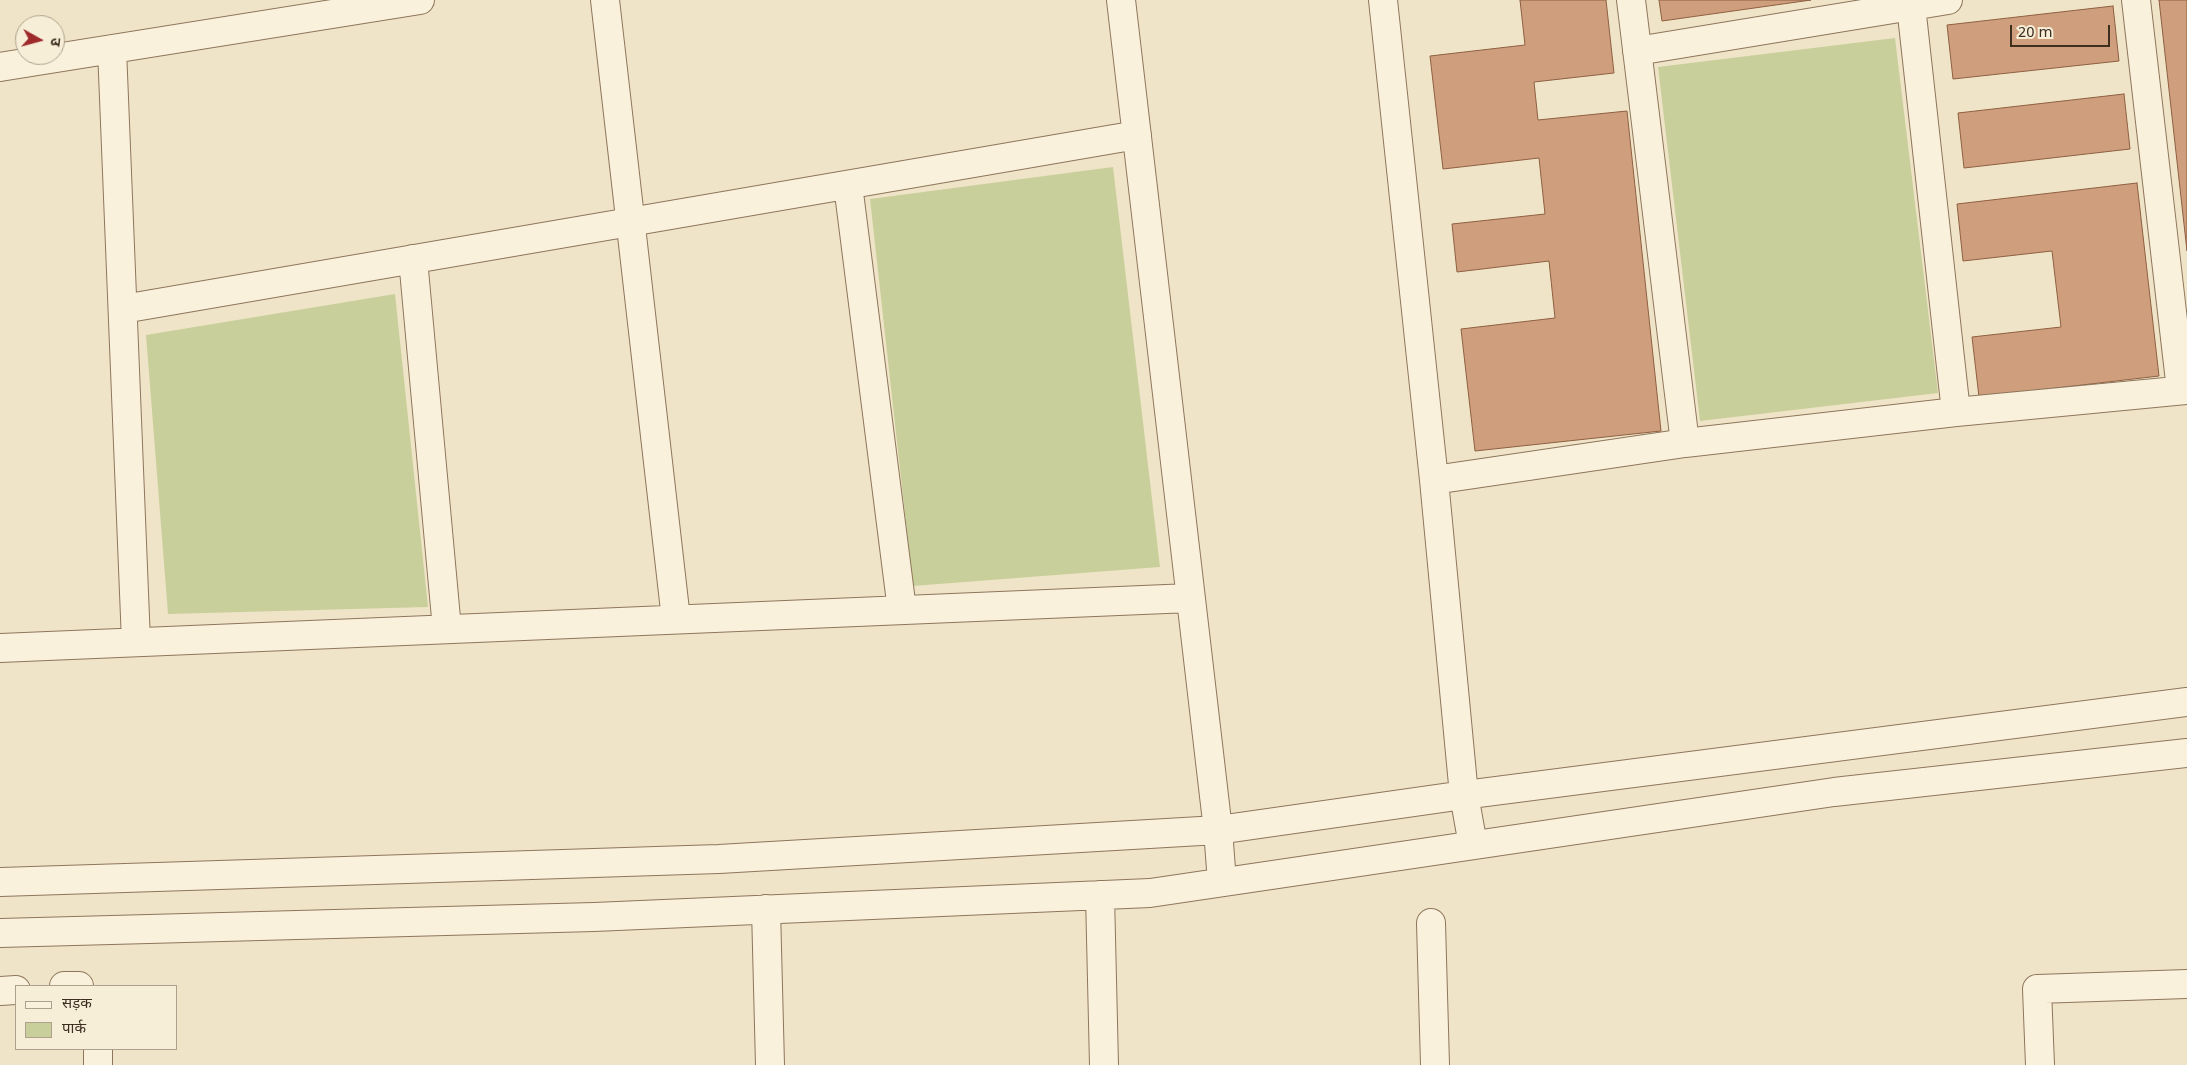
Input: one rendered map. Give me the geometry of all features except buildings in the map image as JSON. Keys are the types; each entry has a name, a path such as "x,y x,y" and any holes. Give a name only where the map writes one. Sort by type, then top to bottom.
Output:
{"street":[{"path":"0,67 420,0"},
{"path":"605,0 676,619"},
{"path":"1121,0 1218,830 1222,882"},
{"path":"1382,0 1434,480 1464,796 1473,845"},
{"path":"1631,0 1685,443"},
{"path":"1637,51 1948,0"},
{"path":"1434,480 1685,443 1956,412 2184,390 2136,0"},
{"path":"1912,6 1956,412"},
{"path":"112,49 136,642"},
{"path":"122,309 1137,135"},
{"path":"848,185 902,610"},
{"path":"413,259 447,629"},
{"path":"0,648 1190,598"},
{"path":"0,882 720,859 1218,830 2187,702"},
{"path":"0,933 584,917 1150,893 1834,792 2187,753"},
{"path":"1100,895 1104,1065"},
{"path":"766,909 770,1065"},
{"path":"1431,923 1435,1065"},
{"path":"2040,1065 2038,989 2187,984"},
{"path":"0,991 15,990"},
{"path":"98,1050 98,1065"}],"green space":[{"path":"1895,38 1938,393 1700,421 1658,67"},
{"path":"1113,167 1160,567 913,586 870,199"},
{"path":"395,294 428,607 168,614 146,335"}]}
